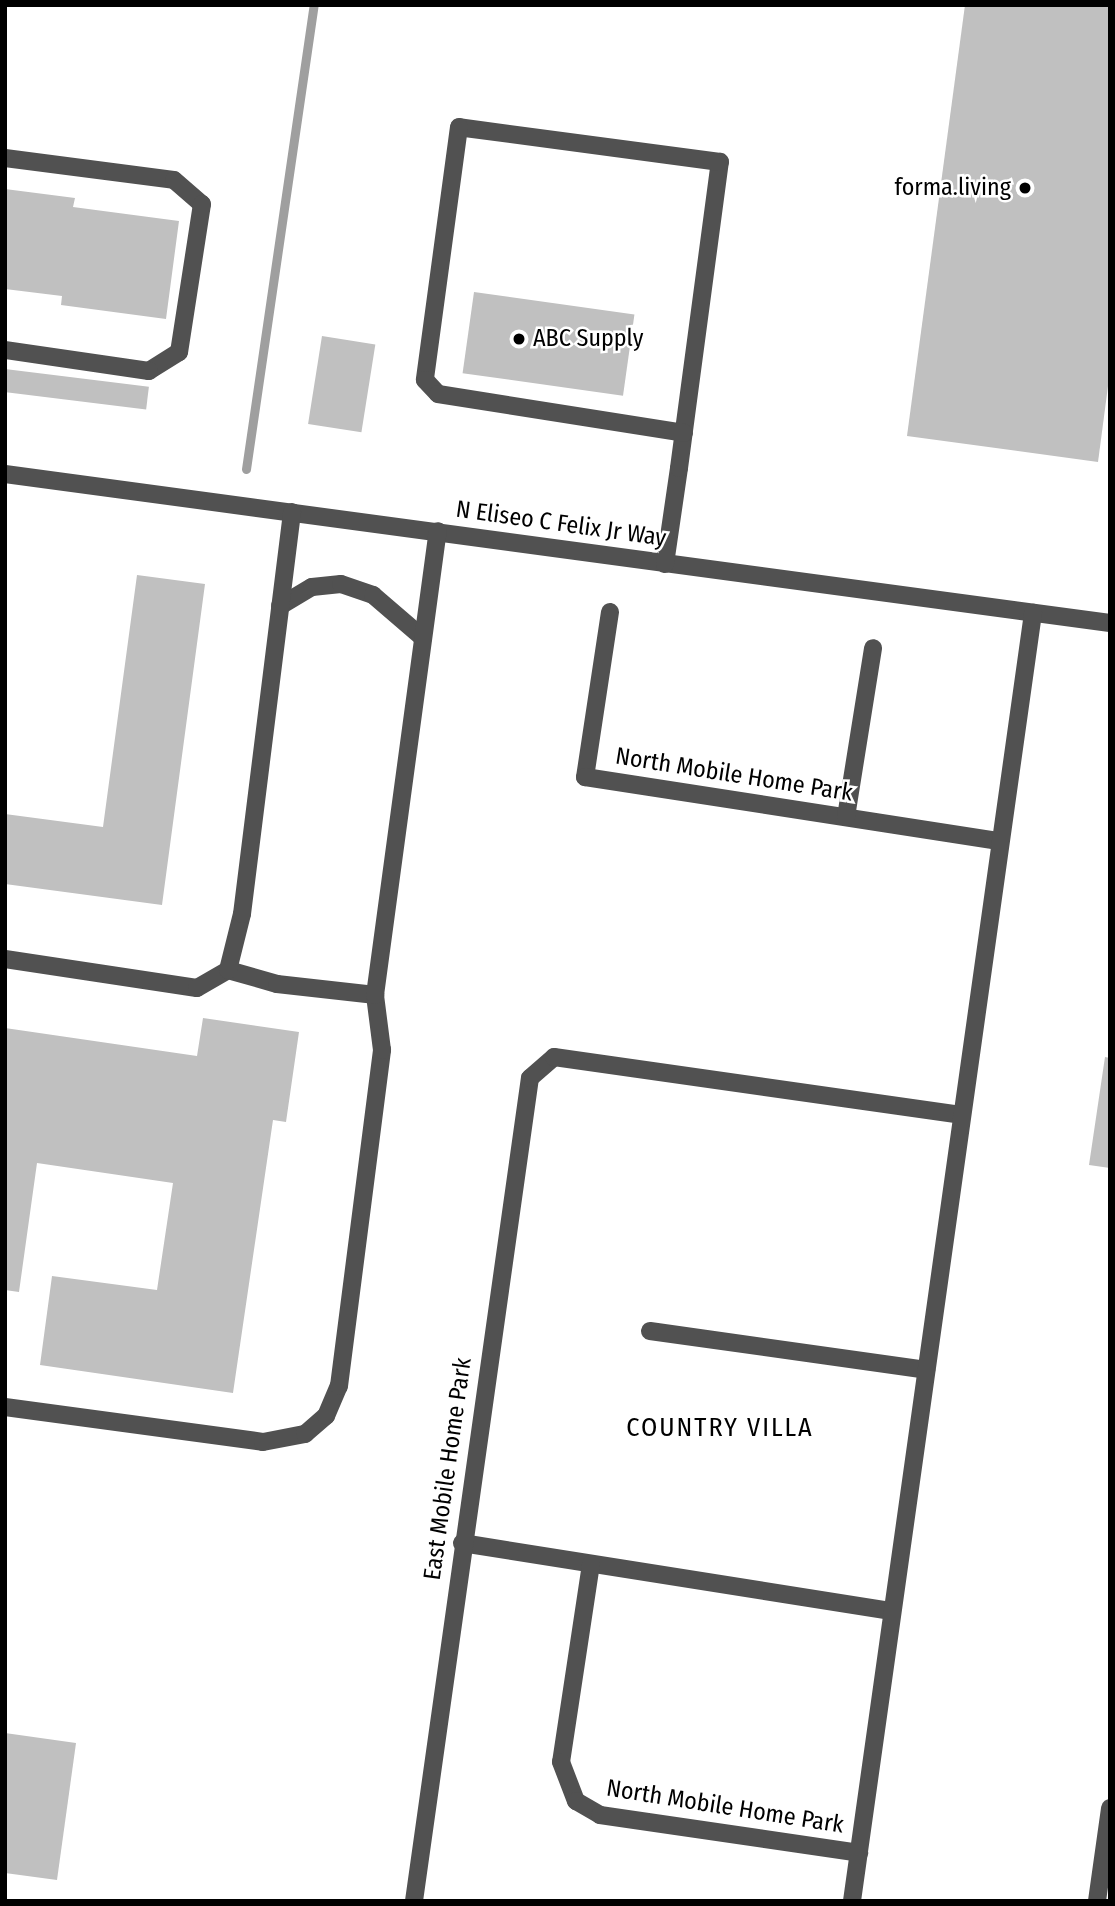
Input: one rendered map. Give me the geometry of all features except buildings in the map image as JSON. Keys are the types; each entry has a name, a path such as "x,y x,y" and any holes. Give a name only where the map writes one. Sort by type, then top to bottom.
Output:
{"street":[{"path":"665,564 684,433 720,162 459,127 425,380 438,394 684,433"},
{"path":"5,158 174,180 202,204 179,352 149,371 5,351"},
{"name":"N Eliseo C Felix Jr Way","path":"5,474 1110,623"},
{"path":"5,960 197,988 228,970 242,914 292,512"},
{"path":"5,1407 263,1442 305,1434 327,1416 339,1386 383,1050 375,995 438,531"},
{"path":"280,606 312,587 341,584 373,595 423,638"},
{"name":"North Mobile Home Park","path":"610,612 585,777 999,841"},
{"path":"852,1901 1033,612"},
{"path":"846,817 873,648"},
{"path":"228,970 277,984 375,995"},
{"name":"East Mobile Home Park","path":"414,1901 462,1543 530,1077 554,1057 961,1115"},
{"path":"650,1331 926,1370"},
{"path":"462,1543 892,1611"},
{"name":"North Mobile Home Park","path":"592,1564 561,1762 576,1801 600,1815 859,1853"},
{"path":"1097,1901 1110,1808"}],"waterway":[{"path":"246,469 314,5"}],"place":[{"name":"forma.living","path":"1025,188"},
{"name":"ABC Supply","path":"519,339"}],"district":[{"name":"COUNTRY VILLA","path":"720,1428"}]}
